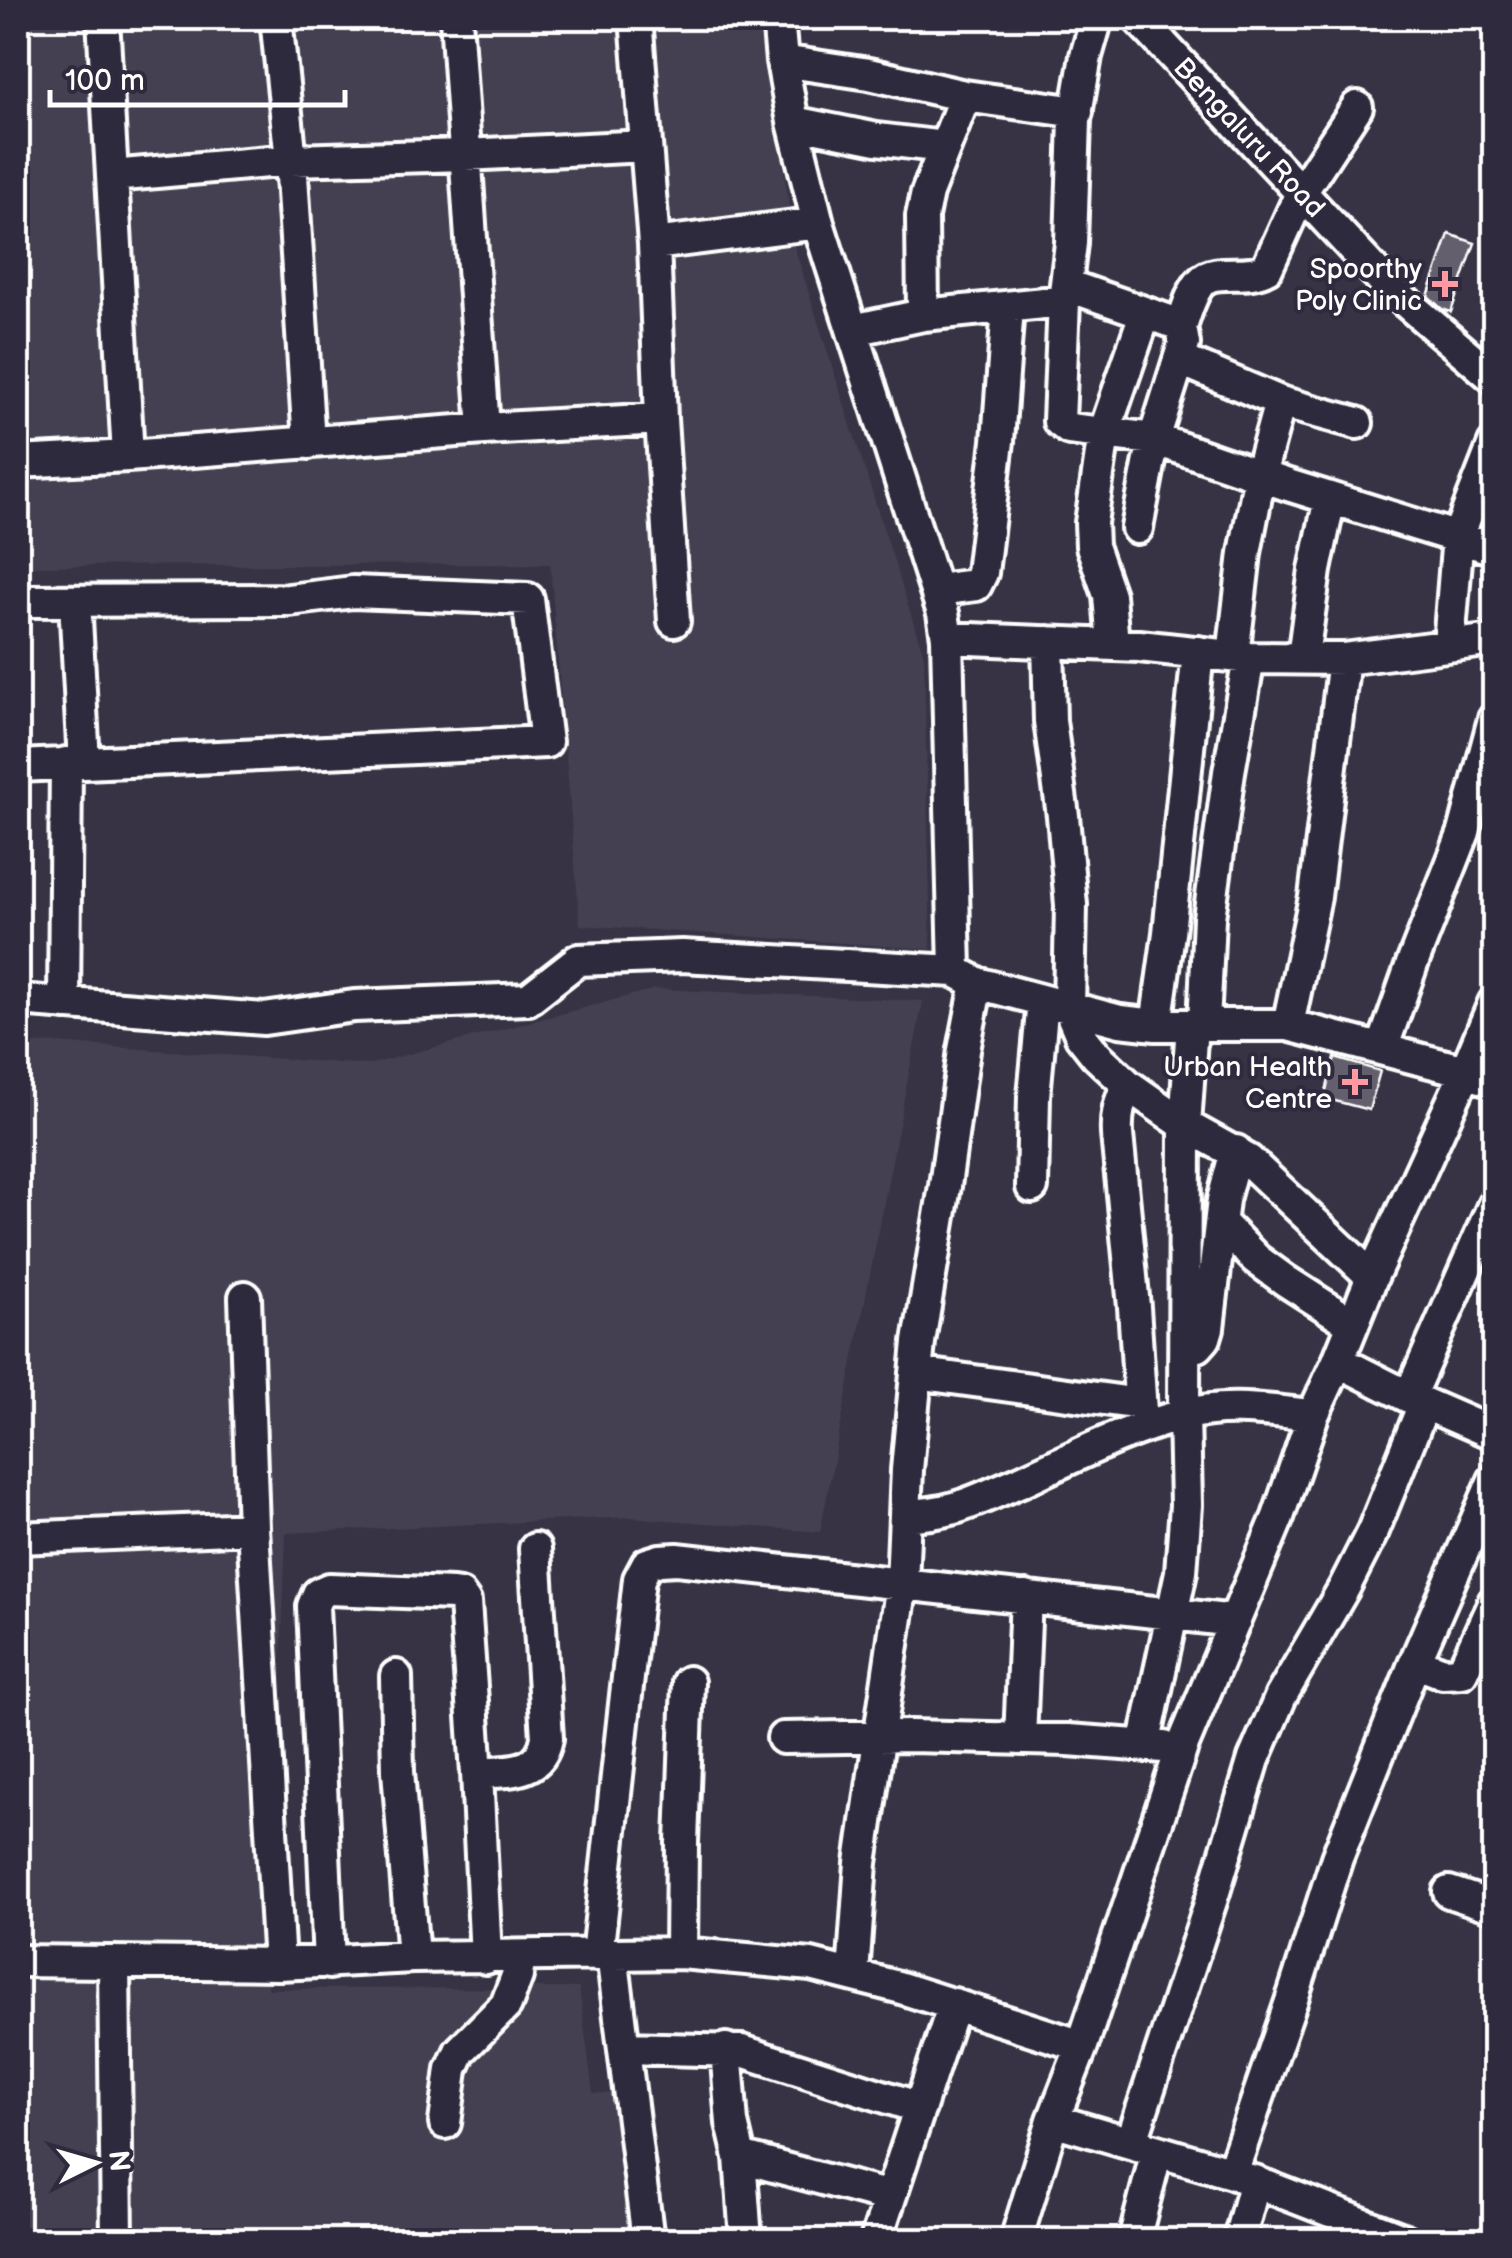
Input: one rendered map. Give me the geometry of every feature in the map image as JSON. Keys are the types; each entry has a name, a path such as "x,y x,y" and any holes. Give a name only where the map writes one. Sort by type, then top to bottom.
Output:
{"street":[{"path":"103,18 128,456"},
{"path":"276,18 291,160 309,442"},
{"path":"456,18 484,428"},
{"path":"636,18 654,244 674,621"},
{"path":"778,18 793,122 818,223 937,590 947,638 966,977 964,1050 919,1342 902,1583 861,1863 853,1975"},
{"path":"1096,18 1077,112 1059,421 1069,429 1154,438 1494,550"},
{"name":"Bengaluru Road","path":"1138,18 1392,291 1491,365"},
{"path":"782,61 869,74 965,96 1077,112"},
{"path":"924,316 922,216 965,96"},
{"path":"1137,528 1154,438 1181,360 1184,344 1180,327 1196,290 1206,277 1249,274 1267,268 1302,191 1358,107"},
{"path":"793,122 877,139 944,147"},
{"path":"112,176 291,160 646,146"},
{"path":"654,244 818,223"},
{"path":"853,330 924,316 1008,307 1065,293 1180,327"},
{"path":"937,590 976,585 982,574 998,441 1008,307"},
{"path":"1112,645 1109,595 1092,546 1091,524 1104,433 1144,314"},
{"path":"1181,360 1280,402 1356,423"},
{"path":"1144,1746 1182,1572 1186,1505 1186,1125 1229,772 1241,657 1246,553 1260,475 1280,402"},
{"path":"18,462 484,428 661,420"},
{"path":"1449,644 1458,536 1494,444"},
{"path":"1303,658 1314,570 1330,498"},
{"path":"18,601 289,600 353,592 528,600 546,742 18,766"},
{"path":"64,1004 75,763 75,601"},
{"path":"947,638 1112,645 1241,657 1344,659 1494,640"},
{"path":"1032,1187 1034,1096 1056,1005 1070,905 1050,721 1048,642"},
{"path":"1156,1025 1198,652"},
{"path":"1288,1025 1315,897 1344,659"},
{"path":"1382,1049 1464,832 1494,719"},
{"path":"18,1000 264,1018 354,1006 528,999 578,960 682,956 966,977 1120,1021 1156,1025 1288,1025 1494,1082"},
{"path":"1016,2240 1053,2120 1082,2046 1182,1748 1278,1517 1313,1415 1494,1002"},
{"path":"1056,1005 1096,1055 1128,1085 1186,1125 1236,1152 1372,1277"},
{"path":"1128,1085 1116,1114 1116,1134 1141,1415"},
{"path":"1184,1348 1198,1346 1205,1338 1222,1200 1236,1152"},
{"path":"1134,2240 1144,2147 1254,1759 1281,1696 1373,1531 1416,1401 1494,1204"},
{"path":"1220,1223 1256,1259 1353,1324"},
{"path":"245,1297 253,1528 279,1964"},
{"path":"1338,1362 1494,1434"},
{"path":"916,1374 1141,1415 1244,1408 1313,1415"},
{"path":"904,1515 964,1507 1141,1415"},
{"path":"1239,2240 1244,2177 1337,1858 1415,1662 1494,1480"},
{"path":"18,1538 253,1528"},
{"path":"477,1773 530,1766 541,1758 545,1748 536,1549"},
{"path":"648,2240 624,2048 604,1955 639,1579 647,1564 677,1559 1235,1620"},
{"path":"329,1963 313,1621 318,1594 329,1590 460,1595 465,1602 486,1958"},
{"path":"1020,1739 1026,1597"},
{"path":"1415,1662 1442,1673 1462,1672 1494,1602"},
{"path":"396,1676 398,1771 414,1957"},
{"path":"681,1953 688,1682"},
{"path":"784,1738 1020,1739 1182,1748"},
{"path":"1449,1892 1494,1907"},
{"path":"18,1961 279,1964 414,1957 681,1953 811,1965 954,2004 1082,2046"},
{"path":"445,2123 452,2070 460,2051 506,2005 518,1976 520,1956"},
{"path":"114,1962 117,2240"},
{"path":"876,2240 954,2004"},
{"path":"624,2048 742,2051 920,2108"},
{"path":"726,2049 746,2240"},
{"path":"1053,2120 1244,2177 1405,2240"},
{"path":"740,2157 890,2197"}],"shaded area":[{"path":"18,18 764,18 794,246 924,656 931,949 580,925 550,564 18,566"},
{"path":"655,989 923,1001 820,1532 630,1517 286,1533 268,1989 579,1988 593,2093 619,2094 632,2240 18,2240 18,1045 56,1043 368,1065"}],"building":[{"path":"1449,234 1475,243 1451,312 1428,296"},
{"path":"1335,1058 1380,1071 1369,1110 1324,1098"}],"place":[{"name":"Spoorthy Poly Clinic","path":"1445,284"},
{"name":"Urban Health Centre","path":"1355,1082"}]}
